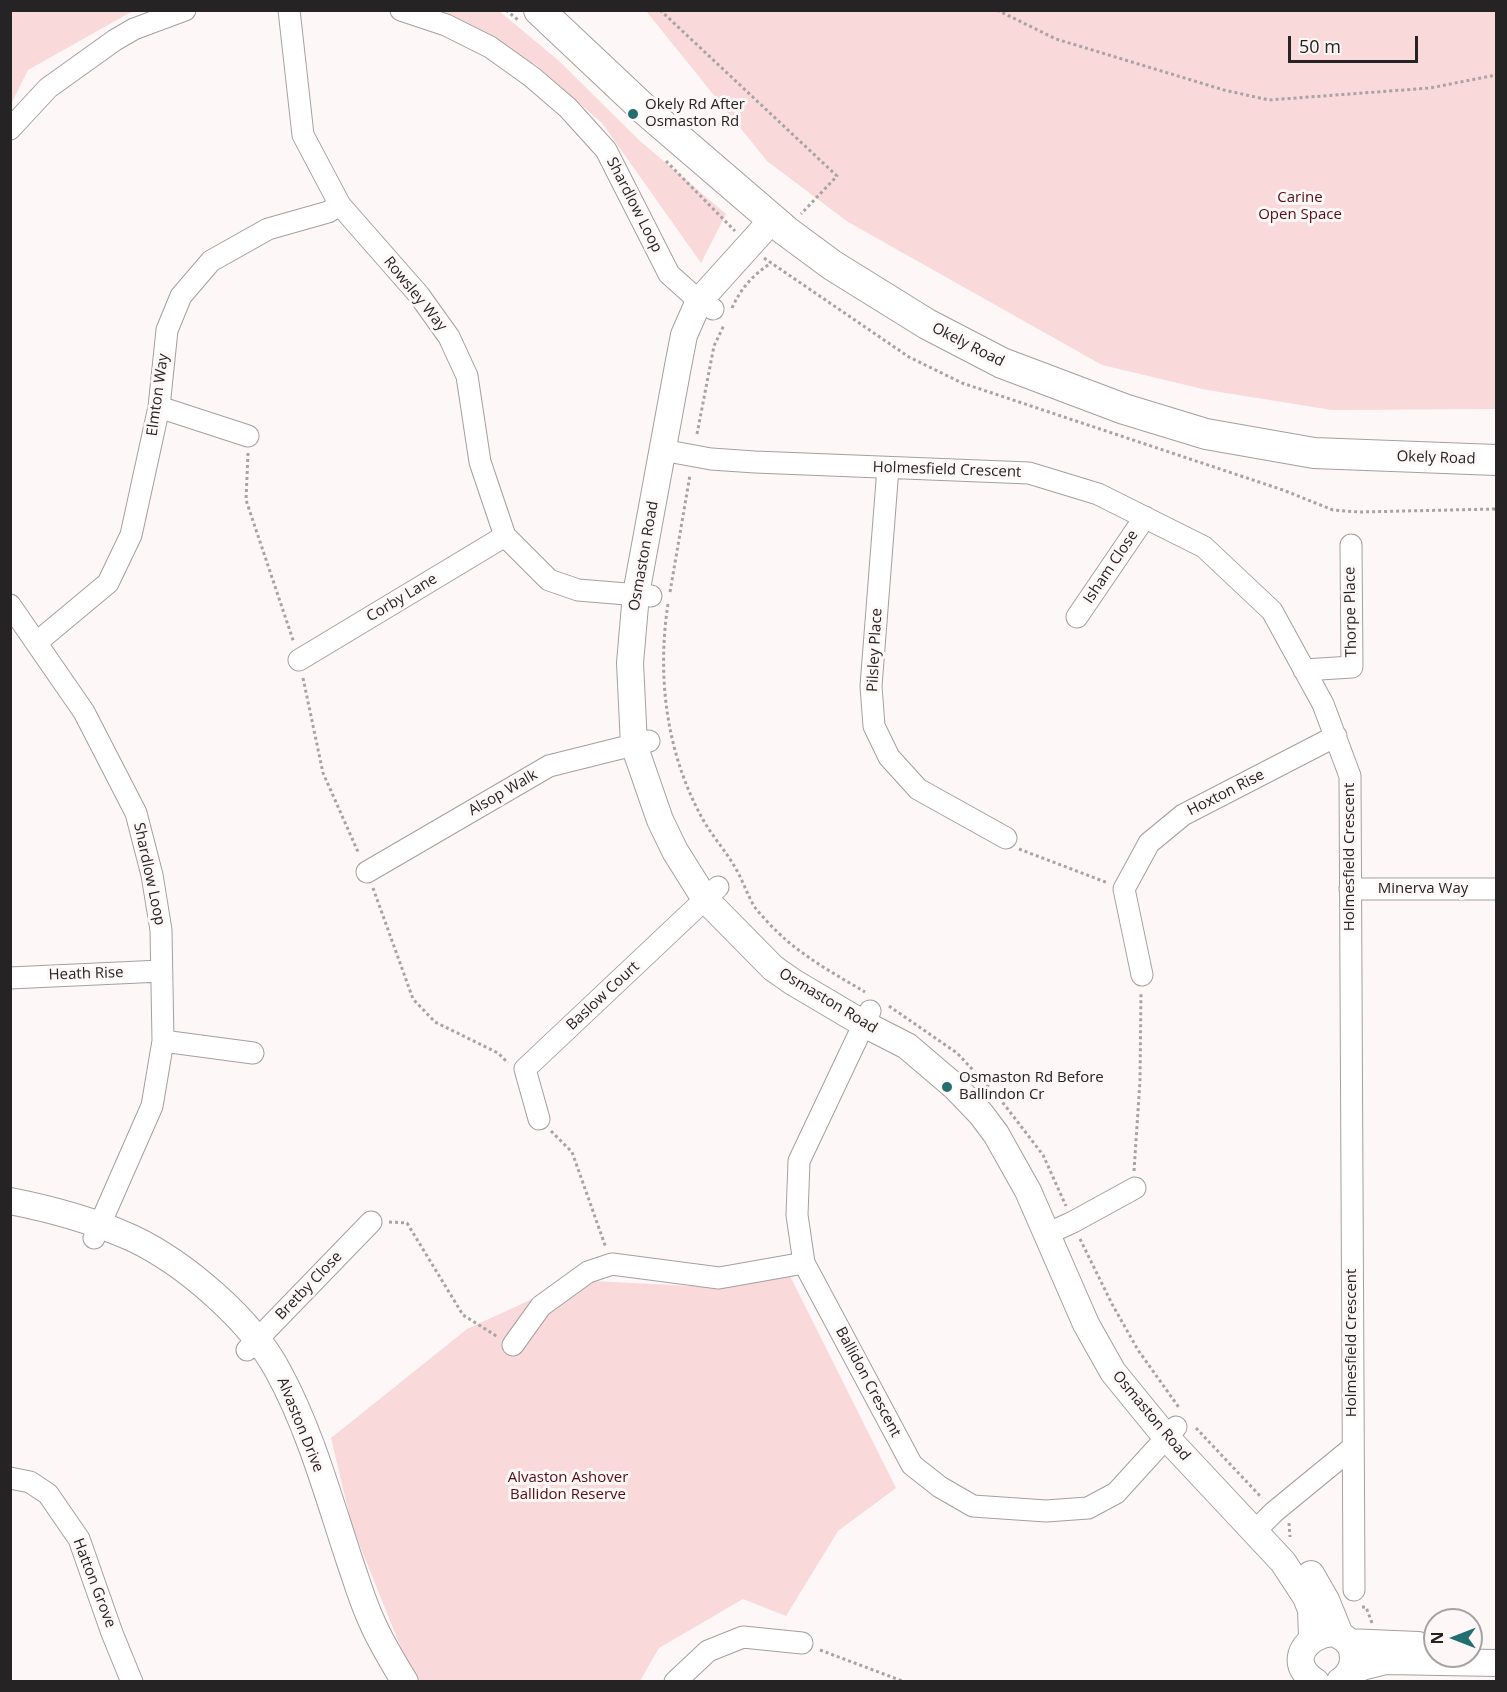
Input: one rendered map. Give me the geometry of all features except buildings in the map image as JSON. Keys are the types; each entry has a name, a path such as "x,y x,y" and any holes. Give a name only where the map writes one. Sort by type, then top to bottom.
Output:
{"main road":[{"name":"Okely Road","path":"539,10 644,109 779,225 832,265 927,324 1002,363 1124,409 1206,434 1314,453 1497,460"}],"street":[{"path":"10,129 48,88 115,40 134,29 185,10"},
{"name":"Rowsley Way","path":"289,10 303,135 340,205 419,295 449,337 467,376 480,462 505,536 549,580 578,590 644,595"},
{"name":"Shardlow Loop","path":"401,10 446,25 490,46 532,77 568,108 606,150 669,274 716,312"},
{"name":"Elmton Way","path":"36,643 108,583 131,535 159,407 167,330 181,296 211,261 268,229 328,212 340,205"},
{"name":"Osmaston Road","path":"779,225 734,282 702,330 677,459 644,595 646,722 642,743 674,815 695,852 712,893 746,920 789,962 872,1008 944,1060 982,1096 1014,1138 1030,1163 1063,1227 1110,1342 1139,1384 1261,1517 1318,1585 1352,1651 1353,1660 1344,1678"},
{"path":"159,407 248,436"},
{"name":"Holmesfield Crescent","path":"677,459 1029,473 1098,494 1204,548 1272,611 1323,704 1350,776 1354,1590"},
{"name":"Pilsley Place","path":"888,468 871,686 874,726 889,757 918,789 1006,838"},
{"name":"Isham Close","path":"1077,617 1145,518"},
{"name":"Corby Lane","path":"299,660 505,536"},
{"name":"Thorpe Place","path":"1304,670 1352,667 1351,545"},
{"name":"Shardlow Loop","path":"10,605 84,712 136,813 152,875 161,930 164,1041 152,1106 96,1232"},
{"name":"Hoxton Rise","path":"1124,890 1149,843 1183,815 1336,736"},
{"name":"Alsop Walk","path":"367,872 549,766 642,743"},
{"path":"1124,890 1142,975"},
{"name":"Minerva Way","path":"1350,890 1497,890"},
{"name":"Baslow Court","path":"525,1069 712,893"},
{"name":"Heath Rise","path":"10,978 161,971"},
{"name":"Ballidon Crescent","path":"872,1008 799,1161 797,1215 804,1263 912,1465 940,1487 973,1506 1046,1511 1088,1508 1116,1492 1179,1425"},
{"path":"164,1041 253,1053"},
{"path":"525,1069 539,1119"},
{"path":"1063,1227 1135,1188"},
{"name":"Alvaston Drive","path":"10,1201 50,1209 96,1232"},
{"name":"Alvaston Drive","path":"10,1214 132,1238 175,1264 235,1314 289,1425 347,1603 387,1682"},
{"name":"Bretby Close","path":"252,1345 371,1222"},
{"path":"513,1345 541,1306 588,1272 612,1264 719,1278 804,1263"},
{"name":"Alvaston Drive","path":"252,1345 278,1370 300,1419 363,1599 383,1644 405,1682"},
{"path":"1261,1517 1352,1448"},
{"name":"Hatton Grove","path":"10,1478 30,1482 48,1494 79,1539 132,1682"},
{"name":"Osmaston Road","path":"1261,1517 1283,1562 1306,1597 1311,1610 1312,1638"},
{"path":"1312,1680 1304,1670 1303,1650 1312,1638 1326,1633 1344,1639 1423,1645"},
{"path":"675,1682 708,1651 743,1637 802,1643"},
{"path":"1344,1678 1362,1667 1386,1661 1497,1663"}],"path":[{"path":"660,10 837,176 779,225"},
{"path":"997,10 1056,39 1224,90 1269,100 1430,88 1497,75"},
{"path":"698,434 714,346 716,312 756,273 771,263"},
{"path":"248,436 246,500 299,660 323,773 367,872 413,999 435,1022 498,1053 514,1069 525,1069"},
{"path":"677,459 665,624 664,664 667,713 672,744 685,784 702,818 736,868 755,906 785,939 872,1008 929,1032 957,1053 1000,1099 1043,1155 1063,1227 1112,1304 1179,1425 1261,1517"},
{"path":"1006,838 1019,849 1124,890"},
{"path":"1135,1188 1134,1160 1140,1081 1142,975"},
{"path":"539,1119 572,1152 612,1264"},
{"path":"371,1222 407,1222 463,1315 513,1345"},
{"path":"802,1643 905,1682"}],"green space":[{"path":"11,10 140,11 131,12 28,70 11,104"},
{"path":"424,11 499,11 558,60 640,141 726,214 701,263 602,123 536,65"},
{"name":"Carine Open Space","path":"646,11 1496,11 1496,409 1332,410 1207,390 1102,365 848,222 767,161"},
{"name":"Alvaston Ashover Ballidon Reserve","path":"790,1276 896,1488 838,1531 786,1616 743,1599 659,1648 640,1681 420,1681 405,1658 352,1526 331,1438 467,1329 574,1280 691,1286"}],"place":[{"name":"Okely Rd After Osmaston Rd","path":"633,114"},
{"name":"Osmaston Rd Before Ballindon Cr","path":"947,1087"}]}
